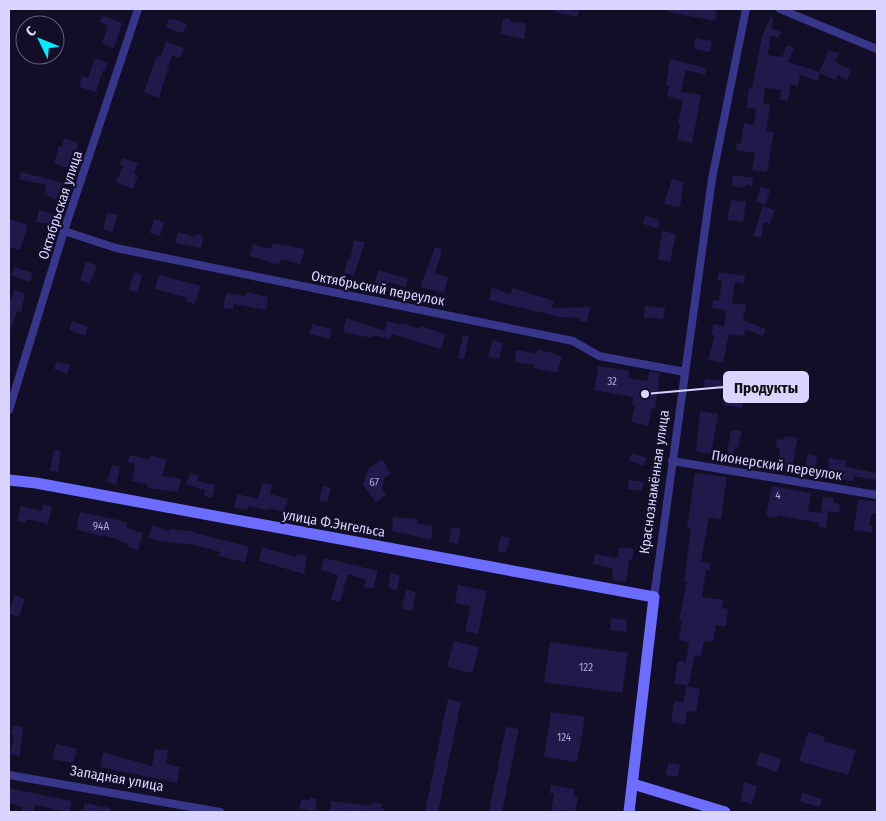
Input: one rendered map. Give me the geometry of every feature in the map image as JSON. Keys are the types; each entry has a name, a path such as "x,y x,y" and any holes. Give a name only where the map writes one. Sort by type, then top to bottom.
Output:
{"main road":[{"name":"улица Ф.Энгельса","path":"9,480 56,487 654,597"},
{"name":"Краснознамённая улица","path":"629,812 654,597"},
{"path":"633,784 725,812"}],"street":[{"name":"Октябрьская улица","path":"9,410 64,231 138,9"},
{"name":"Краснознамённая улица","path":"654,597 715,160 746,9"},
{"path":"780,9 877,49"},
{"name":"Октябрьский переулок","path":"64,231 116,248 573,341 598,356 684,372"},
{"name":"Пионерский переулок","path":"672,461 877,495"},
{"name":"Западная улица","path":"9,775 220,812"}],"building":[{"path":"556,9 579,10 578,17 555,12"},
{"path":"669,9 707,9 717,11 715,21 669,12"},
{"path":"102,15 122,23 114,48 102,44 108,25 99,22"},
{"path":"771,17 773,17 772,28 781,32 778,38 771,35 768,55 782,57 787,45 794,48 788,62 819,72 829,50 839,54 835,62 852,70 847,80 838,75 835,80 820,73 818,81 800,75 798,86 790,85 788,101 780,100 781,90 765,88 763,104 770,105 766,131 774,132 767,172 752,170 755,153 736,150 737,143 741,144 744,123 754,125 756,109 747,108 749,88 752,89 762,36"},
{"path":"169,18 187,24 183,33 166,28"},
{"path":"503,18 510,19 510,22 526,23 524,39 500,34"},
{"path":"695,38 712,41 710,52 694,49"},
{"path":"166,42 184,48 180,58 172,55 159,98 144,92 157,55 161,56"},
{"path":"95,58 108,63 105,71 103,70 96,92 79,87 82,76 88,78"},
{"path":"670,59 706,68 705,75 686,70 681,92 701,95 692,143 677,140 683,100 667,96 669,86 666,85"},
{"path":"64,138 78,143 76,151 73,150 68,168 54,164 59,146 62,147"},
{"path":"122,158 138,163 134,174 138,175 133,189 116,182 123,166 120,165"},
{"path":"21,172 63,183 56,200 44,194 47,185 19,179"},
{"path":"733,175 753,178 752,186 746,185 745,188 732,186"},
{"path":"672,179 684,182 680,207 664,204"},
{"path":"761,187 770,190 765,205 756,202"},
{"path":"731,200 746,202 743,222 727,220"},
{"path":"763,206 775,210 770,224 764,222 761,238 753,236"},
{"path":"39,210 54,214 51,224 36,222"},
{"path":"108,212 118,215 112,232 103,229"},
{"path":"645,216 660,220 658,228 643,224"},
{"path":"9,219 28,225 20,250 9,247"},
{"path":"154,219 164,222 160,236 150,233"},
{"path":"662,231 676,234 670,262 658,259"},
{"path":"178,232 195,237 196,234 204,236 201,248 175,243"},
{"path":"354,240 365,242 354,276 344,273 348,259 350,260"},
{"path":"273,243 305,249 300,264 281,259 279,265 250,256 253,244 271,249"},
{"path":"435,247 442,249 435,274 448,277 444,293 420,287"},
{"path":"86,262 97,265 90,284 80,280"},
{"path":"14,267 33,273 30,282 11,275"},
{"path":"378,270 408,279 406,287 387,282 386,285 375,283"},
{"path":"134,272 142,275 137,293 129,290"},
{"path":"719,272 745,276 744,284 735,282 732,303 746,305 743,320 766,329 763,336 745,329 744,336 729,334 723,363 708,360 715,335 712,335 713,324 724,326 726,310 712,308 713,300 719,301 722,281 717,280"},
{"path":"159,275 201,286 194,304 186,301 188,298 155,289"},
{"path":"492,288 511,294 512,288 554,301 552,308 590,307 587,322 579,321 580,318 560,317 489,300"},
{"path":"14,290 25,294 21,312 17,311 10,332 9,299 11,300"},
{"path":"247,292 268,297 266,310 234,304 233,309 223,308 226,293 246,296"},
{"path":"645,306 665,308 663,319 644,317"},
{"path":"346,318 385,331 387,321 403,325 404,323 419,329 420,326 445,334 441,349 392,334 390,339 373,335 372,338 343,332"},
{"path":"72,321 88,327 85,336 69,330"},
{"path":"312,324 332,329 330,339 309,334"},
{"path":"463,335 469,336 464,359 458,358"},
{"path":"493,340 503,343 499,359 488,357"},
{"path":"538,349 562,356 557,373 533,368 534,365 515,362 516,350 537,354"},
{"path":"57,361 70,365 67,374 54,369"},
{"path":"598,366 629,371 628,378 648,381 649,371 660,373 655,408 652,408 648,426 631,422 635,405 632,405 633,397 594,390"},
{"path":"705,379 732,382 731,391 704,387"},
{"path":"726,392 744,394 742,408 724,405"},
{"path":"700,411 718,414 711,454 696,451"},
{"path":"731,430 742,431 738,448 735,447 732,461 716,459 716,452 727,453"},
{"path":"785,436 798,438 793,463 789,462 788,470 777,468 780,449 776,448 777,439 784,440"},
{"path":"54,450 61,451 58,472 50,471"},
{"path":"632,453 647,458 644,466 629,460"},
{"path":"808,454 817,456 814,474 804,473"},
{"path":"130,455 149,460 150,455 167,460 162,476 181,479 178,492 147,488 148,484 132,481 135,464 128,462"},
{"path":"829,458 846,461 845,467 877,473 877,480 853,476 853,481 827,479"},
{"path":"382,459 391,474 384,478 382,489 386,495 376,502 363,485 368,469"},
{"path":"112,465 120,467 116,485 107,482"},
{"path":"191,473 199,475 197,481 215,485 212,498 204,496 205,490 186,484"},
{"path":"695,473 727,477 721,519 709,517 701,562 711,563 709,570 706,569 702,597 724,600 722,608 728,609 726,626 716,625 713,642 704,641 701,656 695,655 688,686 674,683 678,661 686,662 689,642 679,640 682,621 679,620 687,582 684,582 691,528 687,528"},
{"path":"629,480 644,482 642,491 628,489"},
{"path":"262,483 272,485 270,494 288,499 284,512 248,506 247,510 234,507 237,494 258,499"},
{"path":"323,486 331,488 327,502 319,500"},
{"path":"772,486 811,493 808,511 821,513 823,497 834,498 833,503 840,504 839,513 828,511 826,528 819,527 819,523 777,515 777,518 766,516"},
{"path":"858,500 877,501 877,513 872,513 869,526 873,526 872,533 854,530"},
{"path":"43,504 52,507 48,524 27,519 26,523 17,521 21,506 41,511"},
{"path":"80,512 128,523 126,528 143,533 138,550 128,547 129,544 104,535 103,537 76,529"},
{"path":"393,517 418,519 417,523 433,526 431,540 392,531"},
{"path":"153,525 169,532 170,529 189,531 249,547 245,562 219,556 220,552 196,545 157,541 148,537"},
{"path":"452,527 461,529 458,544 449,542"},
{"path":"501,536 510,538 506,553 497,551"},
{"path":"262,547 296,557 297,554 307,556 304,574 259,561"},
{"path":"619,547 634,549 632,560 629,560 626,582 612,580 613,568 593,564 595,554 618,558"},
{"path":"324,558 378,571 373,589 364,587 366,580 348,574 340,602 331,600 338,575 321,570"},
{"path":"391,573 400,575 397,590 388,588"},
{"path":"458,585 487,591 478,634 465,631 470,606 455,603"},
{"path":"406,590 416,592 412,611 402,609"},
{"path":"14,595 25,599 19,617 9,614"},
{"path":"611,618 627,620 626,632 610,630"},
{"path":"454,641 479,647 472,673 447,667"},
{"path":"550,642 628,653 622,693 544,682"},
{"path":"686,686 700,689 696,712 687,711 685,725 671,722 674,701 683,703"},
{"path":"448,699 461,702 438,812 425,812"},
{"path":"551,712 585,717 577,762 544,757"},
{"path":"13,725 23,727 20,756 10,754 14,735 11,735"},
{"path":"506,727 519,729 502,812 489,812"},
{"path":"808,732 825,737 824,741 856,750 848,775 799,761"},
{"path":"56,744 77,749 73,763 52,759"},
{"path":"155,749 168,750 166,764 180,767 177,783 100,767 103,752 152,766"},
{"path":"760,752 781,759 777,772 756,765"},
{"path":"668,763 680,765 678,777 666,775"},
{"path":"744,782 757,786 752,804 741,801"},
{"path":"551,785 574,789 573,796 578,797 575,812 559,810 559,812 551,812 554,794 550,793"},
{"path":"9,788 72,801 69,812 35,805 33,812 22,812 23,807 9,803"},
{"path":"802,793 822,799 819,807 800,801"},
{"path":"310,798 317,799 315,812 299,808 302,799 310,801"},
{"path":"331,801 371,806 372,802 382,804 381,808 384,809 384,812 330,812"},
{"path":"85,803 110,808 110,812 83,812"}],"place":[{"name":"Продукты","path":"645,394"}]}
